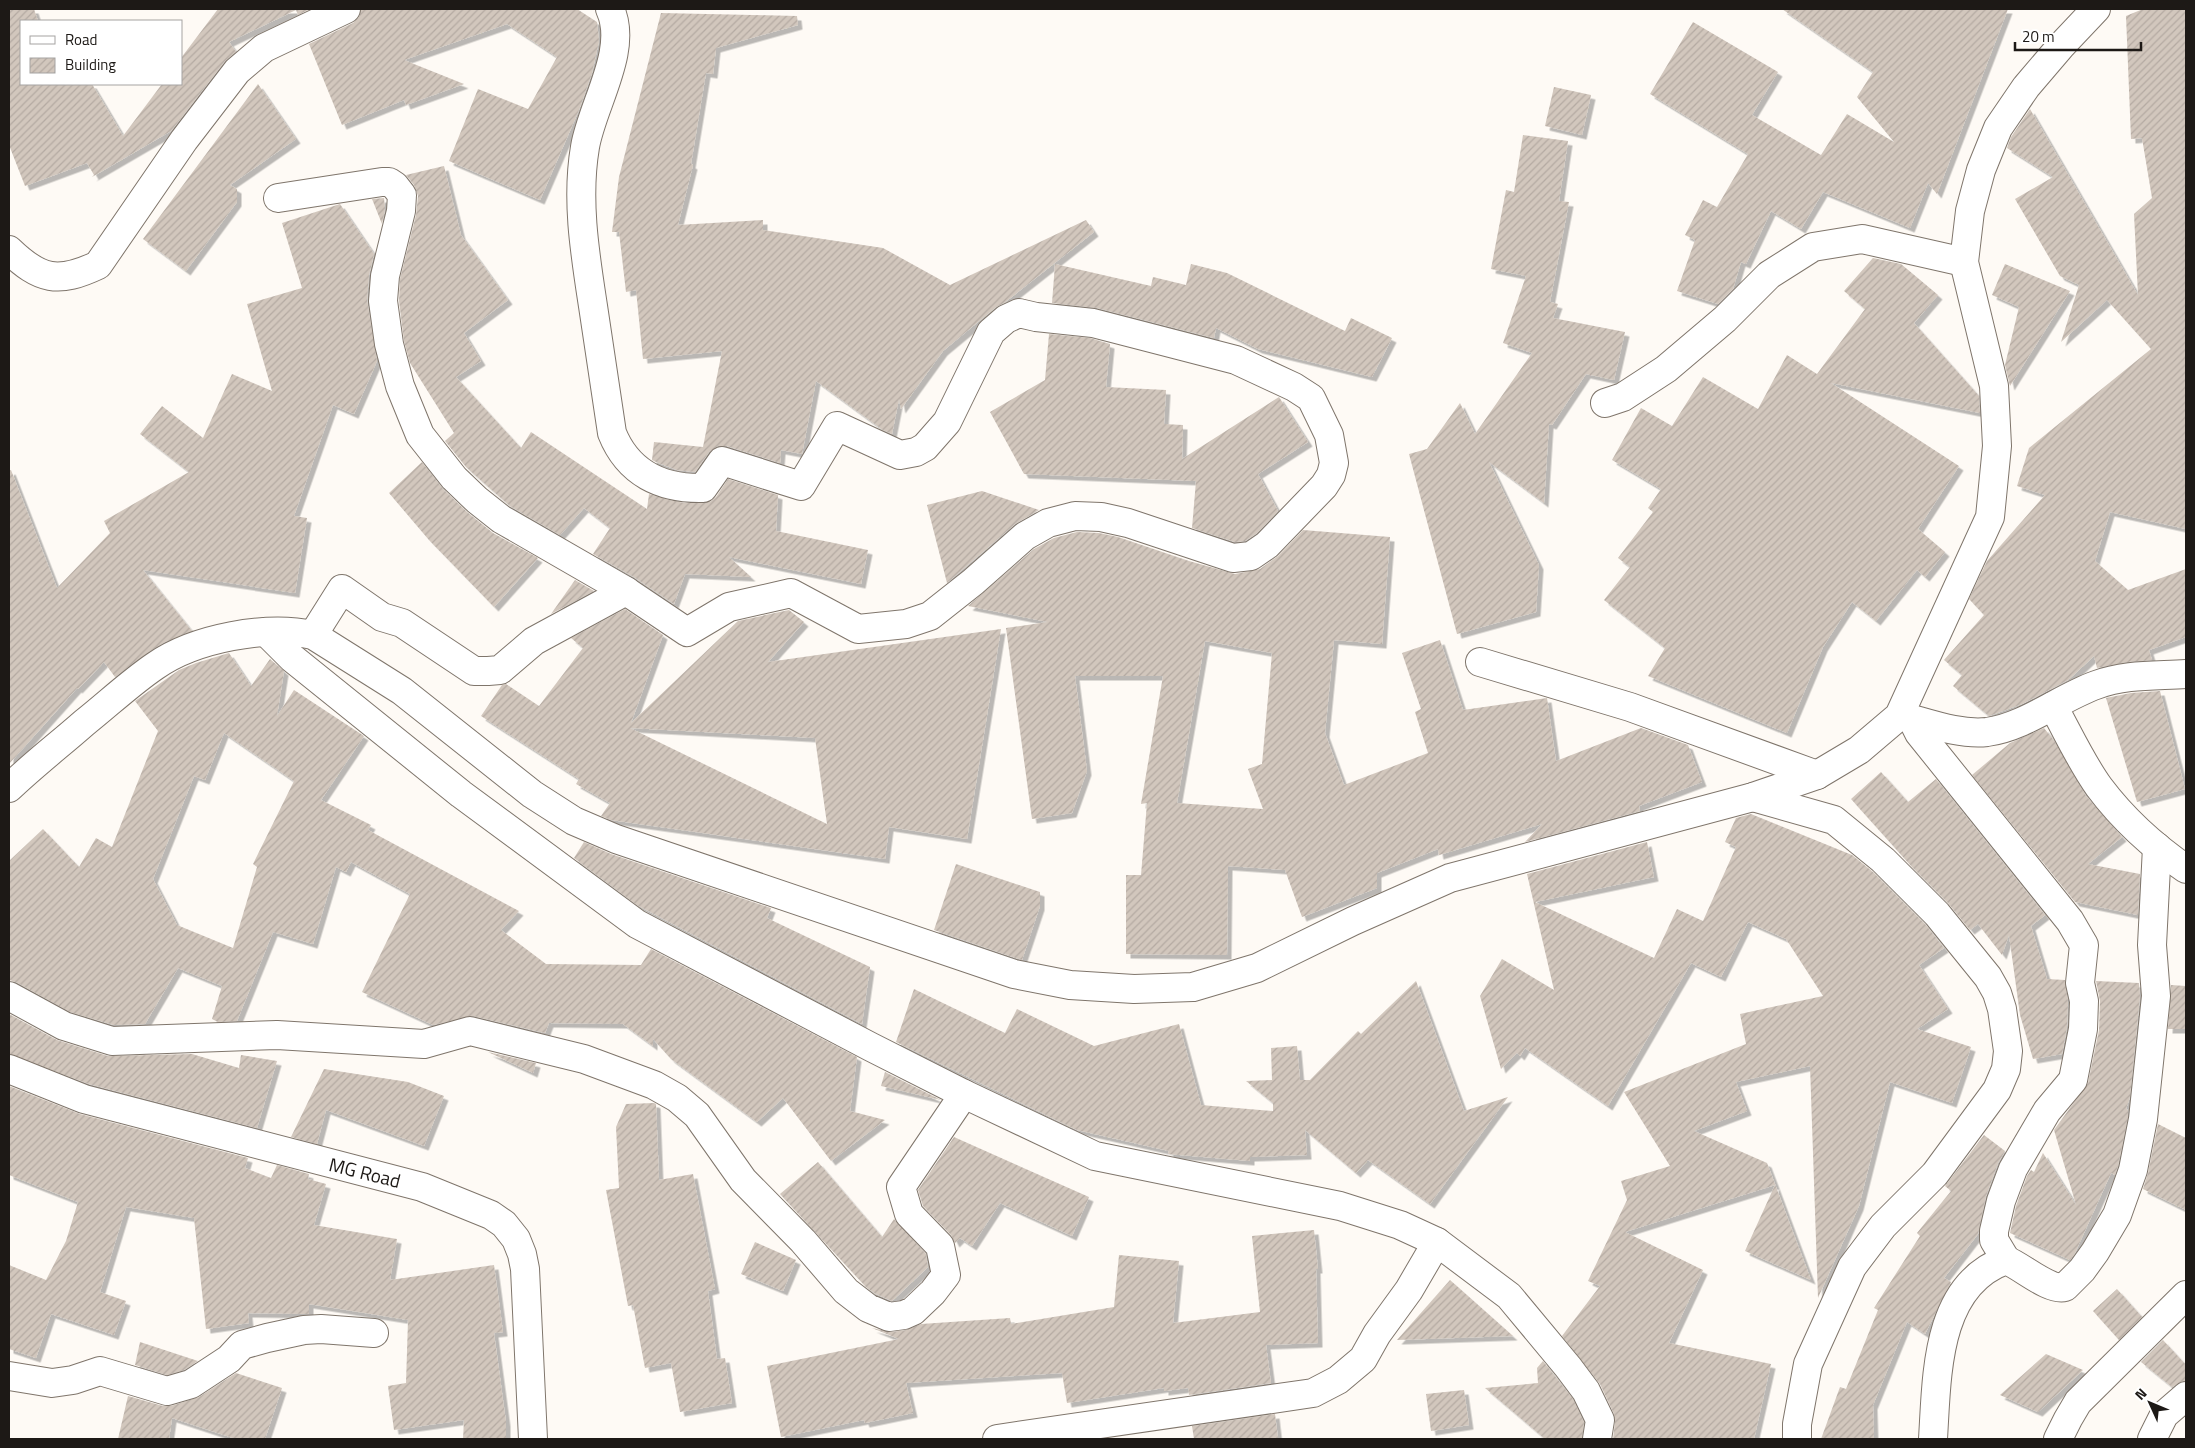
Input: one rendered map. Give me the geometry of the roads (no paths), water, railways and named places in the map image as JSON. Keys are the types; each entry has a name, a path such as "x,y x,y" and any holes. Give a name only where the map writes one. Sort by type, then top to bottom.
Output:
{"street":[{"path":"9,250 24,264 41,275 64,277 98,265 184,140 237,71 264,48 346,9"},
{"path":"278,198 382,182 389,182 399,190 402,202 385,276 384,301 389,344 400,386 420,435 454,478 502,520 626,591 687,632 729,607 790,593 858,629 906,624 930,616 973,582 1024,536 1048,523 1074,516 1101,517 1128,522 1233,558 1251,556 1267,545 1324,486 1331,475 1334,463 1329,435 1311,398 1266,372 1236,360 1151,337 1093,324 1036,317 1020,313 1006,319 991,332 947,422 925,447 916,452 900,455 837,426 801,486 722,461 703,488 689,488 652,479 639,471 626,460 612,433 583,243 582,195 585,148 614,55 616,35 614,17 610,9"},
{"path":"11,782 156,664 194,647 233,636 266,632 298,632 313,635 402,691 532,794 574,821 616,839 1014,974 1070,985 1134,989 1193,987 1258,968 1353,921 1450,878 1753,797 1818,775 1906,718 1990,517 1997,446 1994,386 1964,262 1970,211 1981,170 1998,128 2026,87 2096,9"},
{"path":"1605,403 1623,397 1666,369 1725,319 1769,275 1813,247 1862,239 1964,262"},
{"path":"313,635 342,590 382,617 402,623 474,671 500,670 534,641 626,591"},
{"path":"266,632 292,658 461,794 637,924 964,1094 1095,1156 1340,1206 1400,1225 1436,1242 1509,1296 1568,1367 1586,1391 1600,1420 1597,1439"},
{"path":"1480,662 1630,707 1818,775"},
{"path":"1906,718 1956,730 1986,732 1998,730 2053,706 2076,693 2114,679 2129,676 2186,674"},
{"path":"2053,706 2099,786 2112,803 2157,846 2186,869"},
{"path":"1906,718 2051,896 2070,921 2084,945 2080,983 2084,1001 2083,1029 2073,1080 2047,1111 2013,1169 2001,1201 1994,1231 1994,1240 2006,1260 2017,1264 2053,1288 2065,1287 2082,1270 2117,1215 2125,1196 2143,1119 2156,996 2152,945 2157,846"},
{"path":"1753,797 1834,820 1897,873 1938,914 1988,977 1997,993 2002,1009 2008,1051 2006,1069 1997,1090 1935,1174 1883,1226 1852,1267 1808,1364 1796,1439"},
{"path":"9,996 64,1026 112,1041 277,1035 424,1044 470,1031 584,1059 654,1085 677,1098 697,1116 743,1180 802,1241 846,1291 868,1308 890,1317 904,1315 913,1311 946,1275 940,1246 909,1214 901,1187 964,1094"},
{"name":"MG Road","path":"9,1069 84,1099 422,1186 491,1215 516,1239 525,1269 533,1439"},
{"path":"997,1439 1026,1438 1313,1393 1338,1380 1363,1359 1377,1334 1409,1290 1436,1242"},
{"path":"1933,1439 1941,1347 1954,1307 1977,1276 1989,1267 2006,1260"},
{"path":"2058,1439 2078,1402 2186,1295"},
{"path":"9,1376 52,1383 68,1381 100,1371 166,1391 191,1384 229,1359 242,1346 267,1338 304,1330 321,1329 374,1334"},
{"path":"2152,1439 2164,1415 2186,1396"}]}
